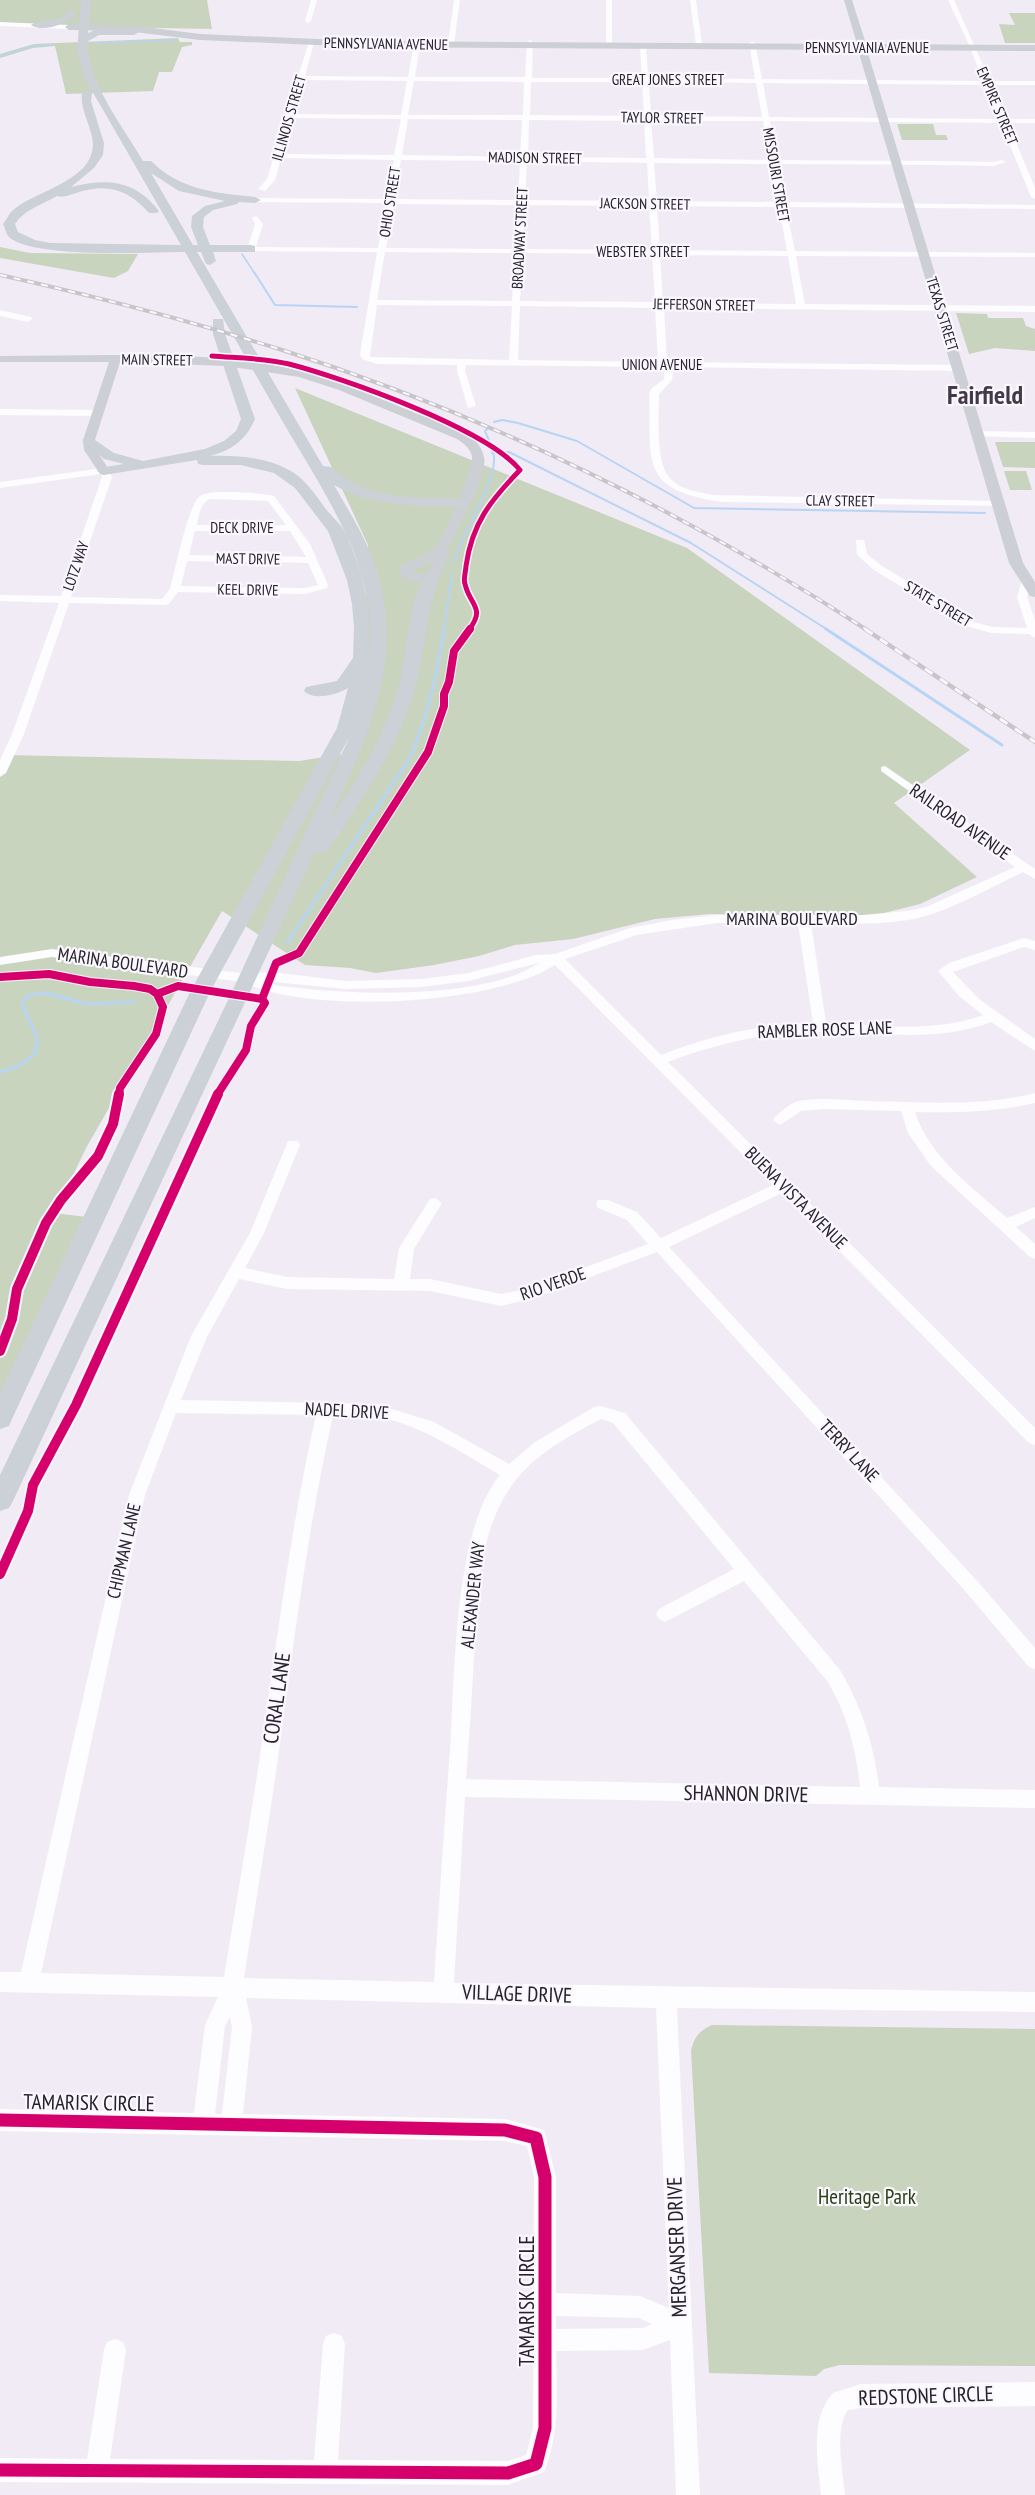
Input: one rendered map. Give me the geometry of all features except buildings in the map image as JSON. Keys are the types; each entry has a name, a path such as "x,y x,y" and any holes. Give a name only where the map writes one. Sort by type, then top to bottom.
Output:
{"highway":[{"path":"86,0 84,66 184,240 224,304"},
{"path":"69,40 72,1"},
{"path":"36,25 62,22 70,14"},
{"path":"83,40 97,32 132,31"},
{"path":"0,1501 357,741 370,705 380,655 378,604 372,574 351,527 267,380 225,322 206,302 74,67"},
{"path":"87,93 86,101 99,143 98,155 92,166 81,175 24,209 11,220 9,229 12,234 42,245 64,247 251,249"},
{"path":"114,120 124,128 146,162 160,178 198,193 255,200"},
{"path":"23,239 15,228 22,216 60,195 77,189 109,186 131,191 153,211"},
{"path":"0,1419 210,974 346,728 357,694 362,669 362,618 359,596 347,555 329,515 251,378 225,322 224,304 196,220 203,211 229,202 255,200"},
{"path":"104,471 217,451 238,439 244,432 248,419 219,334 225,322"},
{"path":"88,440 109,456 146,463"},
{"path":"307,450 318,459 334,480 350,491 377,497 462,503"},
{"path":"174,460 243,462 282,472 299,484 322,516 335,529"},
{"path":"288,889 311,863 363,784 390,735 408,686 421,602 432,576"},
{"path":"346,728 344,702 341,698 332,693 312,691 332,690 345,684 361,659"}],"main road":[{"name":"TEXAS STREET","path":"849,0 1016,563 1031,588"},
{"name":"PENNSYLVANIA AVENUE","path":"69,27 311,42 451,43"},
{"name":"PENNSYLVANIA AVENUE","path":"132,31 451,43 1035,46"},
{"name":"PENNSYLVANIA AVENUE","path":"530,44 609,42 643,45"},
{"name":"PENNSYLVANIA AVENUE","path":"862,46 946,48 994,45 1035,46"},
{"name":"MAIN STREET","path":"0,359 209,361 300,374 442,427 468,442 478,457 476,473 441,549 443,552 432,576"},
{"path":"104,471 90,450 88,440 115,360"},
{"path":"432,576 416,579 408,577 405,568 423,562 441,549"}],"street":[{"path":"308,21 314,0"},
{"path":"451,43 457,0"},
{"path":"609,0 609,42"},
{"path":"693,0 699,45"},
{"name":"EMPIRE STREET","path":"951,0 1035,197"},
{"name":"PENNSYLVANIA AVENUE","path":"0,24 69,27"},
{"name":"ILLINOIS STREET","path":"262,189 271,180 311,42"},
{"name":"OHIO STREET","path":"366,359 364,354 417,44"},
{"name":"BROADWAY STREET","path":"513,363 530,44"},
{"path":"643,45 659,305 666,365"},
{"name":"MISSOURI STREET","path":"753,45 801,306"},
{"name":"GREAT JONES STREET","path":"301,78 1035,83"},
{"name":"TAYLOR STREET","path":"290,116 1035,122"},
{"name":"MADISON STREET","path":"278,156 774,160 859,163 880,161 993,164 1032,162"},
{"name":"JACKSON STREET","path":"255,200 1035,207"},
{"path":"251,249 259,224 256,218"},
{"name":"WEBSTER STREET","path":"251,249 1035,255"},
{"name":"JEFFERSON STREET","path":"374,302 1035,309"},
{"path":"0,313 28,319"},
{"name":"UNION AVENUE","path":"366,359 462,363 959,368"},
{"path":"462,363 461,371 471,406"},
{"name":"CLAY STREET","path":"666,365 668,380 655,390 654,394 658,468 664,479 683,490 721,499 998,504"},
{"path":"0,412 96,413"},
{"path":"978,434 1035,435"},
{"path":"0,485 104,471"},
{"name":"LOTZ WAY","path":"0,773 18,734 65,599 107,477 104,471"},
{"path":"0,598 165,602 175,590 197,508 202,499 209,496 271,498 294,528 313,560"},
{"name":"DECK DRIVE","path":"190,528 294,528"},
{"name":"STATE STREET","path":"860,542 862,555 878,568 970,624 991,630 1034,632"},
{"name":"MAST DRIVE","path":"183,558 313,560"},
{"name":"KEEL DRIVE","path":"175,590 305,591 322,588 323,585 313,560"},
{"name":"TEXAS STREET","path":"1031,588 1022,597 1034,632"},
{"path":"4,734 18,734"},
{"name":"RAILROAD AVENUE","path":"885,769 1035,875"},
{"name":"MARINA BOULEVARD","path":"0,961 33,954 59,953 247,978 270,976 330,984 410,984 468,976 536,959 556,958 635,932 672,924 717,920 863,919 907,915 930,910 1024,867"},
{"path":"804,918 820,1027"},
{"path":"1035,946 1024,942 945,971 951,981 1035,1046"},
{"name":"MARINA BOULEVARD","path":"247,978 266,987 316,994 423,995 491,985 544,969 556,958"},
{"name":"BUENA VISTA AVENUE","path":"556,958 1035,1438"},
{"path":"378,996 380,991 410,984"},
{"name":"RAMBLER ROSE LANE","path":"659,1061 723,1037 760,1031 820,1027 944,1029 970,1026 994,1016"},
{"path":"780,1120 798,1106 815,1104 951,1108 1019,1102 1035,1098"},
{"path":"907,1107 915,1133 936,1162 1035,1253"},
{"name":"CHIPMAN LANE","path":"29,1983 129,1526 141,1485 170,1406 204,1325 257,1233 293,1145"},
{"name":"RIO VERDE","path":"234,1272 287,1283 450,1288 501,1300 529,1294 658,1246 784,1186"},
{"path":"401,1285 407,1248 412,1235 435,1203"},
{"name":"TERRY LANE","path":"603,1204 632,1216 888,1494 1035,1661"},
{"path":"1005,1225 1035,1212"},
{"name":"NADEL DRIVE","path":"170,1406 376,1410 401,1414 442,1434 510,1473"},
{"name":"CORAL LANE","path":"233,1987 274,1723 295,1564 309,1484 326,1409"},
{"name":"ALEXANDER WAY","path":"443,1992 473,1563 480,1529 492,1502 510,1473 544,1443 600,1412 619,1418 843,1690 861,1735 871,1797"},
{"path":"665,1614 745,1572"},
{"name":"SHANNON DRIVE","path":"458,1788 1035,1799"},
{"name":"VILLAGE DRIVE","path":"0,1982 666,1998 1035,2002"},
{"path":"203,2124 215,2025 233,1987"},
{"path":"231,2124 242,2027 233,1987"},
{"name":"MERGANSER DRIVE","path":"666,1998 688,2495"},
{"name":"TAMARISK CIRCLE","path":"0,2120 505,2130 537,2138 545,2177 545,2428 536,2464 508,2473 0,2470"},
{"path":"545,2304 640,2307 680,2325"},
{"path":"545,2340 643,2339 680,2325"},
{"path":"324,2472 334,2343"},
{"path":"97,2470 115,2350"},
{"name":"REDSTONE CIRCLE","path":"833,2495 829,2452 834,2411 841,2401 861,2396 1035,2394"}],"green space":[{"path":"0,0 207,0 212,29 0,25"},
{"path":"1009,13 1035,13 1035,43 1005,43 999,24 1015,25"},
{"path":"178,38 180,42 192,42 192,45 182,47 172,72 159,72 153,91 66,94 55,46 33,48 0,58 0,54 34,44"},
{"path":"897,124 933,124 936,135 946,135 948,140 902,140"},
{"path":"0,247 30,253 138,254 128,271 114,278 0,258"},
{"path":"956,313 987,314 988,318 1023,318 1026,326 1035,329 1035,351 995,348 969,354"},
{"path":"295,388 687,548 970,750 894,803 977,877 920,904 872,916 710,914 655,919 573,939 515,945 479,956 376,973 350,968 305,965 222,911 86,1148 55,1213 94,1218 0,1419 0,763 4,755 299,761 357,752 368,545"},
{"path":"995,442 1035,442 1035,468 1003,467"},
{"path":"1004,471 1026,471 1032,490 1010,490"},
{"name":"Heritage Park","path":"712,2025 1035,2029 1035,2366 840,2365 824,2369 816,2376 709,2373 691,2051 698,2035"}],"waterway":[{"path":"95,43 176,40"},
{"path":"0,56 31,47 51,45"},
{"path":"242,254 255,274"},
{"path":"254,272 275,305 357,307"},
{"path":"494,422 502,420 518,423 577,441 694,508 985,513"},
{"path":"488,428 485,431 493,453"},
{"path":"493,453 509,452 691,543 828,630"},
{"path":"454,561 490,480 493,453"},
{"path":"444,630 452,574"},
{"path":"287,943 410,758 431,694 444,629"},
{"path":"826,629 1002,745"},
{"path":"0,1072 22,1064 33,1055 36,1049 35,1033 22,1003 27,996 46,993 86,1004 134,1002"}],"railway":[{"path":"0,275 140,309 244,338 357,375 433,404 583,470 656,507 728,546 867,630"},
{"path":"865,629 1035,742"}],"cycle path":[{"path":"0,1574 28,1511 33,1485 76,1405 220,1089 246,1050 251,1026 265,1003 262,999 276,963 299,953 428,752 444,706 444,694 449,682 454,651 477,619 478,613 464,583 469,547 490,502 520,470 510,457 487,442 454,426 339,380 280,362 212,356"},
{"path":"0,977 49,974 90,982 134,986 150,989 157,994 178,986 262,999"},
{"path":"0,1351 12,1319 17,1289 46,1223 61,1200 98,1156 113,1124 120,1088 156,1034 163,1007 157,994"},
{"path":"0,2120 505,2130 536,2138 545,2177 545,2428 536,2464 508,2473 0,2470"}],"district":[{"name":"Fairfield","path":"985,395"}]}
